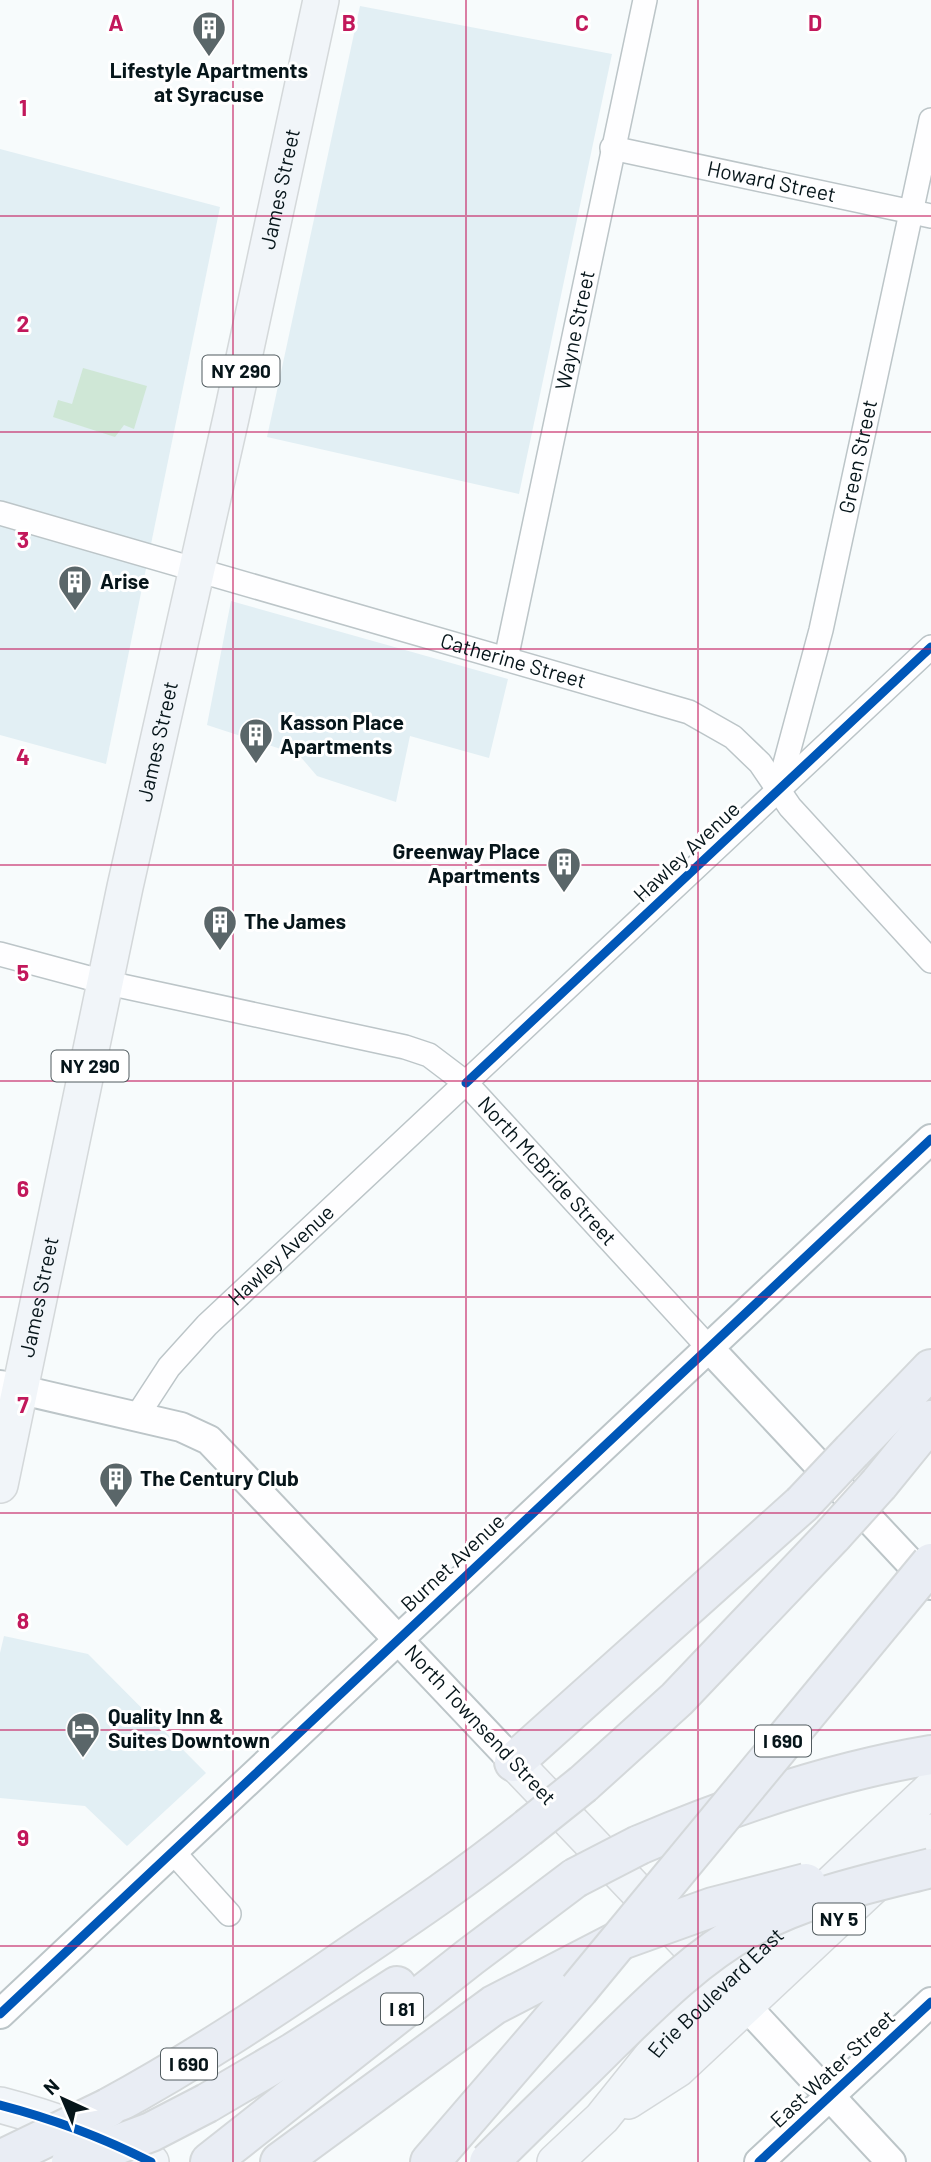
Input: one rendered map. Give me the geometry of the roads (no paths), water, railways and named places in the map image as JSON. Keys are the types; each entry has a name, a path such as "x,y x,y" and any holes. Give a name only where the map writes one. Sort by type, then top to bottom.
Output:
{"highway":[{"path":"514,1762 802,1504 931,1369"},
{"name":"I 690","path":"0,2160 94,2105 194,2061 476,1870 583,1784 677,1699 833,1535 931,1420"},
{"name":"I 690","path":"430,2162 490,2095 931,1563"},
{"name":"I 81","path":"221,2153 575,1878 639,1845 732,1805 827,1777 929,1767"},
{"path":"489,2162 647,2007 702,1959 730,1940 782,1912 878,1881 931,1868"},
{"name":"I 81","path":"281,2161 494,2006 624,1938 713,1907 799,1884 931,1868"},
{"path":"71,2162 150,2132 207,2103 294,2052 457,1947 575,1878"},
{"path":"419,2162 490,2095"},
{"path":"0,2138 94,2105"}],"main road":[{"name":"James Street","path":"0,1485 10,1388 108,983 125,887 321,0"},
{"name":"North Townsend Street","path":"514,1762 736,1996"},
{"name":"Erie Boulevard East","path":"555,2162 602,2118 678,2069 929,1767"},
{"name":"Erie Boulevard East","path":"736,1996 931,1832"},
{"path":"0,2105 57,2120 105,2138 151,2162"},
{"path":"0,2148 50,2162"}],"street":[{"name":"Wayne Street","path":"506,659 645,0"},
{"name":"Green Street","path":"778,790 821,630 921,214 931,120"},
{"name":"Howard Street","path":"612,148 921,214"},
{"name":"Catherine Street","path":"0,513 689,712 711,722 733,737 760,763 790,807 931,961"},
{"name":"Hawley Avenue","path":"137,1416 169,1367 207,1325 931,647"},
{"name":"North McBride Street","path":"0,954 108,983 405,1047 429,1055 466,1083 931,1585"},
{"name":"Burnet Avenue","path":"0,2014 931,1139"},
{"name":"North Townsend Street","path":"10,1388 181,1427 209,1440 514,1762"},
{"path":"174,1853 229,1914"},
{"path":"736,1996 891,2162"},
{"name":"East Water Street","path":"759,2162 931,2002"}],"place":[{"name":"Lifestyle Apartments at Syracuse","path":"209,58"},
{"name":"Arise","path":"75,612"},
{"name":"Kasson Place Apartments","path":"256,765"},
{"name":"Greenway Place Apartments","path":"564,894"},
{"name":"The James","path":"220,952"},
{"name":"The Century Club","path":"116,1509"},
{"name":"Quality Inn & Suites Downtown","path":"83,1759"}]}
